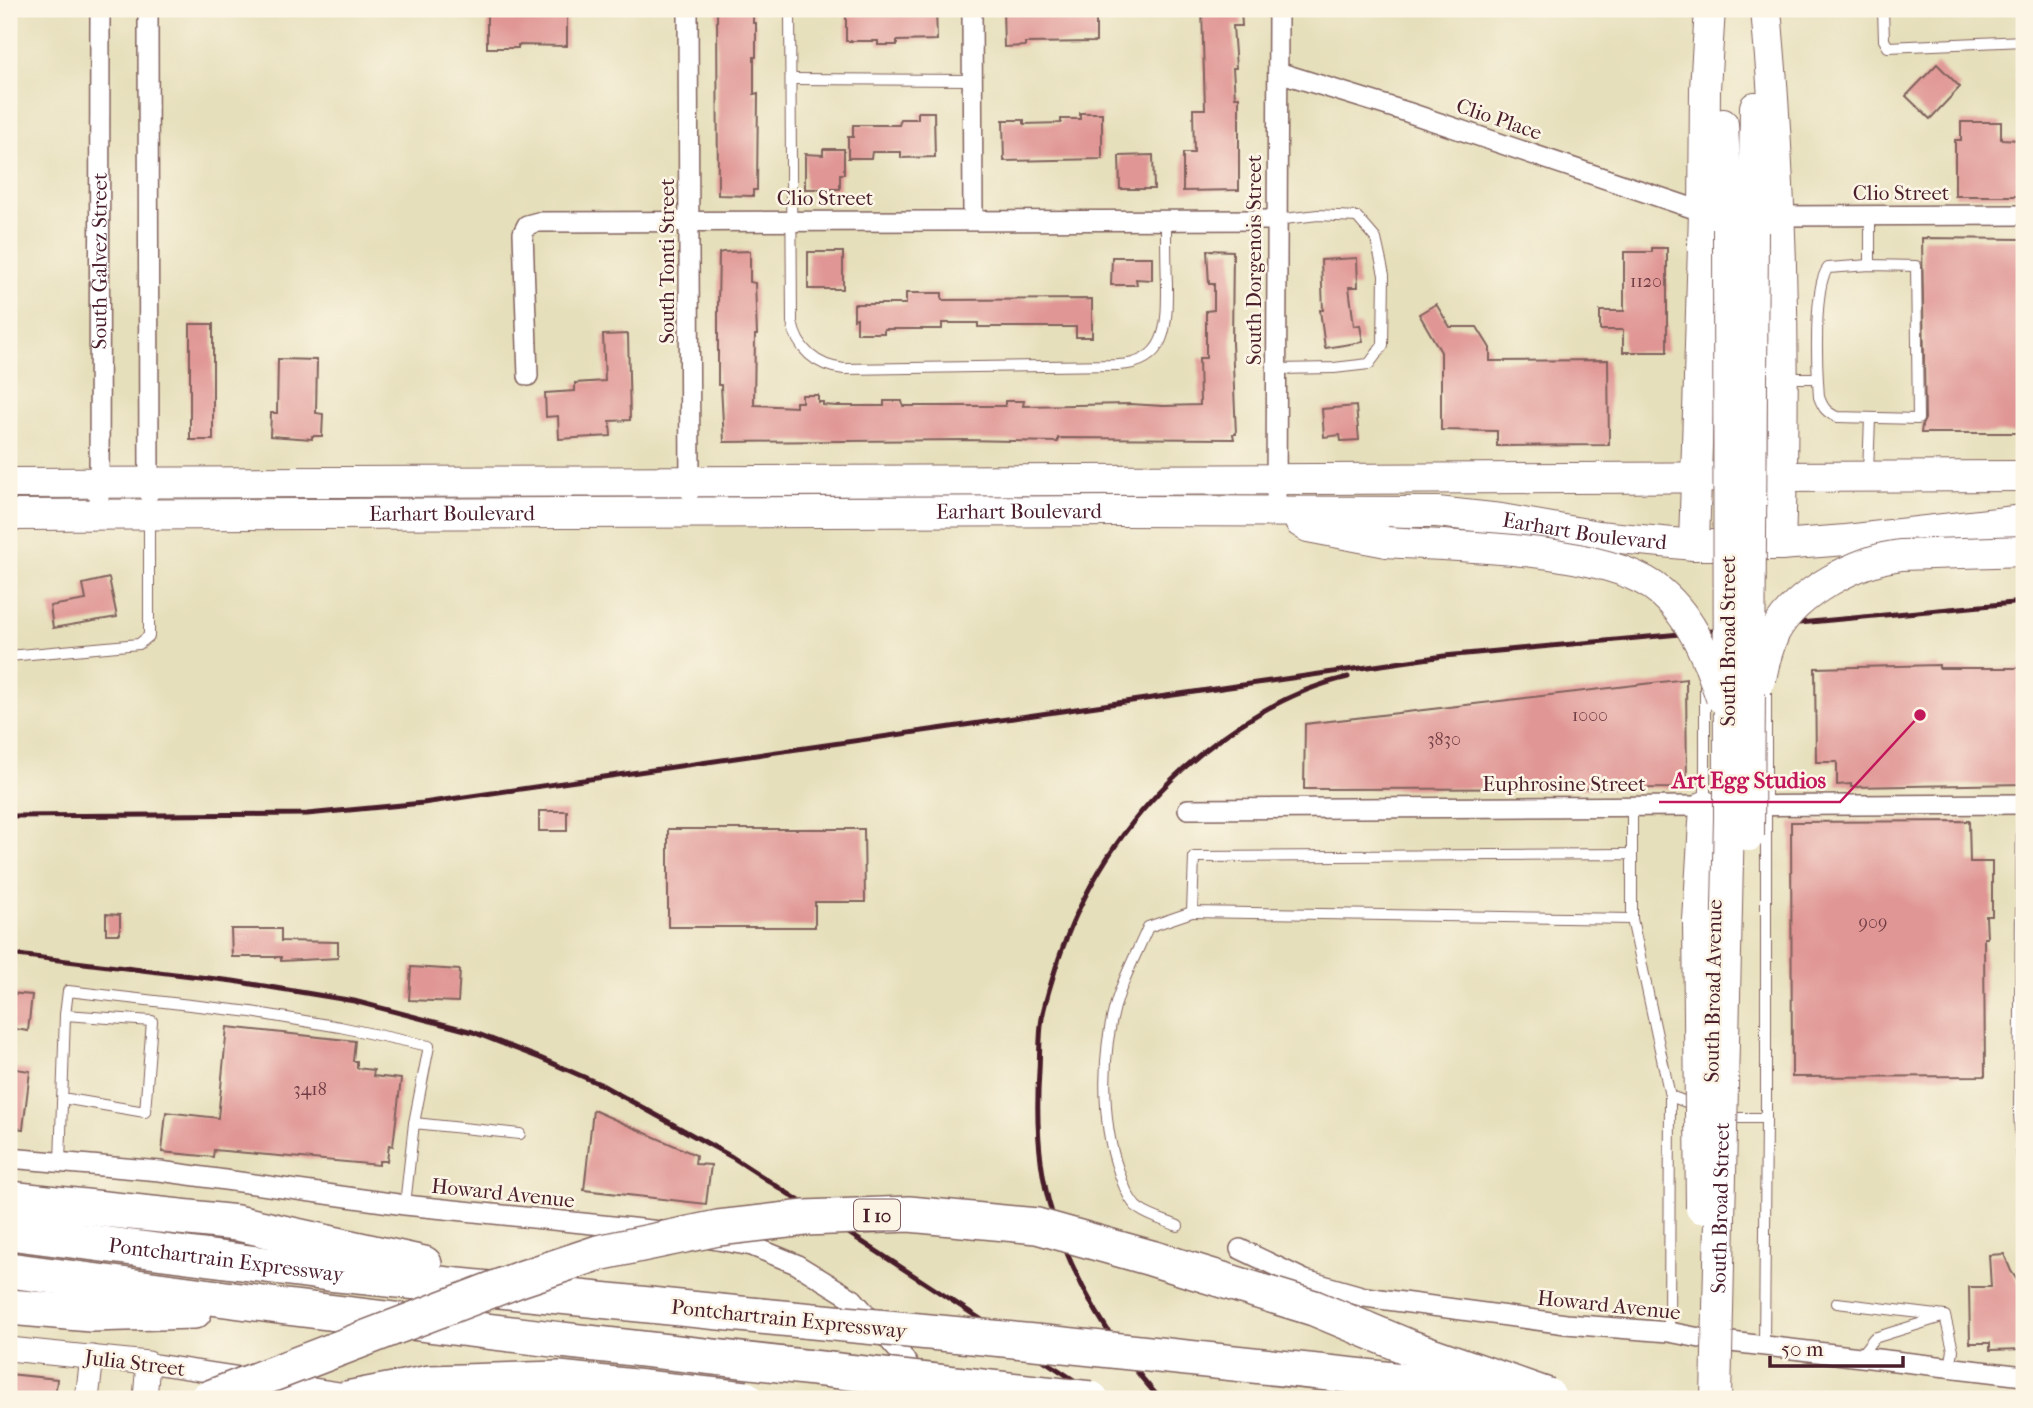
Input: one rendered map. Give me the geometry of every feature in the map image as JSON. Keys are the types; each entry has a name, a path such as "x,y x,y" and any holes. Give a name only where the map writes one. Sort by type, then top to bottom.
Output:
{"highway":[{"path":"9,1199 237,1223 567,1297"},
{"name":"I 10","path":"207,1399 520,1279 597,1254 718,1228 805,1218 909,1214 1037,1226 1151,1258 1314,1308 1408,1348 1559,1398"},
{"name":"Pontchartrain Expressway","path":"9,1231 328,1273 1045,1343 1559,1398"},
{"name":"Pontchartrain Expressway","path":"9,1270 561,1340 1091,1399"},
{"path":"9,1307 91,1314 286,1307"},
{"path":"347,1399 430,1383 559,1378 746,1399"}],"main road":[{"path":"1694,545 1705,89 1710,9"},
{"name":"South Broad Street","path":"1718,9 1740,231 1751,741 1735,1399"},
{"name":"South Broad Street","path":"1716,1399 1729,817 1727,719 1740,231 1756,9"},
{"path":"1766,9 1779,216 1782,476 1780,545"},
{"name":"Earhart Boulevard","path":"9,483 410,484 2024,476"},
{"path":"977,512 978,482"},
{"path":"409,514 410,484"},
{"path":"1280,511 1308,527 1387,541 1557,554 1634,575 1661,591 1685,618 1702,648 1727,719"},
{"name":"Earhart Boulevard","path":"9,515 1437,512 1501,519 1598,536 1694,545 1780,545 1846,540 2024,520"},
{"path":"1751,741 1768,650 1776,630 1791,611 1816,591 1853,568 1881,557 2024,551"},
{"path":"1704,806 1698,921 1702,1314 1707,1399"}],"street":[{"name":"South Galvez Street","path":"99,515 100,9"},
{"path":"148,9 149,515"},
{"name":"South Tonti Street","path":"688,9 691,513"},
{"path":"972,9 973,220"},
{"name":"South Dorgenois Street","path":"1278,9 1276,369 1280,511"},
{"name":"Clio Place","path":"1278,72 1407,112 1704,212"},
{"name":"Clio Street","path":"1779,216 2024,215"},
{"name":"Clio Street","path":"528,376 523,233 527,225 538,222 1276,220"},
{"path":"1698,380 1781,378"},
{"name":"South Broad Avenue","path":"1728,1342 1741,805 1740,683"},
{"name":"Euphrosine Street","path":"1188,809 2023,804"},
{"name":"Howard Avenue","path":"9,1158 160,1171 405,1205 595,1225 640,1227 752,1246 796,1264 853,1299 901,1354 930,1399"},
{"name":"Howard Avenue","path":"1240,1249 1305,1280 1365,1297 1566,1324 1669,1332 1728,1342 2024,1376"},
{"name":"Julia Street","path":"9,1349 148,1363 386,1399"},
{"path":"87,1399 92,1357"},
{"path":"145,1399 148,1363"}],"lane":[{"path":"790,9 794,331 811,356 826,365 844,369 1118,365 1138,361 1157,346 1166,327 1166,220"},
{"path":"1883,9 1884,40 1888,47 2024,41"},
{"path":"790,79 972,80"},
{"path":"1276,220 1318,215 1357,217 1376,239 1384,275 1382,345 1368,364 1334,368 1276,369"},
{"path":"1870,216 1870,265"},
{"path":"1870,265 1919,267 1920,419 1837,417 1822,407 1817,378 1822,277 1828,268 1835,266 1870,265"},
{"path":"1781,378 1817,378"},
{"path":"1868,476 1870,418"},
{"path":"9,656 139,644 149,636 149,515"},
{"path":"1704,806 1705,687 1766,682 1764,1346"},
{"path":"2023,804 2019,1112 2024,1199"},
{"path":"1632,806 1632,919 1670,1096 1669,1332"},
{"path":"1192,912 1194,857 1632,854"},
{"path":"1178,1226 1136,1208 1111,1150 1108,1126 1107,1078 1111,1025 1120,992 1148,927 1192,912 1632,919"},
{"path":"60,1163 68,992 251,1012 429,1046 414,1122 405,1205"},
{"path":"62,1098 145,1112 152,1021 65,1015"},
{"path":"1670,1096 1732,1118 1766,1118"},
{"path":"414,1122 520,1134"},
{"path":"1837,1303 1945,1316"},
{"path":"1860,1356 1874,1338 1945,1316"},
{"path":"1945,1316 1953,1350 1950,1368"}],"building":[{"path":"717,9 753,9 753,23 756,23 754,94 758,93 757,190 753,190 753,196 718,195"},
{"path":"846,9 936,9 937,40 897,41 897,45 878,45 878,41 846,41"},
{"path":"1003,9 1096,9 1096,42 1025,43 1025,46 1004,47"},
{"path":"1202,9 1241,9 1242,26 1233,26 1235,97 1239,97 1239,190 1183,191 1183,153 1194,153 1193,109 1205,109"},
{"path":"567,10 567,46 518,45 518,48 487,48 487,11"},
{"path":"1937,64 1960,87 1930,119 1906,96"},
{"path":"918,112 934,112 935,157 901,158 901,152 872,152 871,158 848,158 848,137 853,137 853,125 899,125 901,119 918,119"},
{"path":"1080,113 1102,113 1102,159 1004,161 1003,120 1024,120 1024,124 1061,123 1061,119 1080,119"},
{"path":"1961,122 2001,122 2001,139 2020,140 2024,143 2024,196 1955,196 1955,140 1961,140"},
{"path":"823,149 844,149 844,174 840,174 840,189 805,189 805,154 823,155"},
{"path":"1153,155 1154,189 1120,189 1119,156"},
{"path":"1922,238 2024,239 2024,433 1921,433 1925,419"},
{"path":"1652,248 1667,248 1667,352 1623,352 1623,330 1600,330 1600,311 1624,311 1624,252 1652,252"},
{"path":"1207,250 1233,251 1234,439 724,442 721,385 718,385 719,253 750,251 750,282 755,283 757,335 754,405 796,407 796,402 802,402 802,395 818,395 818,402 823,402 823,405 837,406 884,406 884,401 902,401 903,406 1005,406 1005,401 1024,401 1023,406 1163,406 1200,405 1199,358 1206,358 1206,311 1214,310 1214,284 1209,284"},
{"path":"808,252 843,252 843,289 808,289"},
{"path":"1112,257 1152,257 1152,280 1136,279 1137,285 1111,285"},
{"path":"1357,258 1358,287 1349,287 1354,326 1360,325 1363,342 1325,348 1320,310 1323,310 1321,260"},
{"path":"906,293 942,293 942,300 1092,299 1092,337 1076,337 1076,327 978,327 978,323 942,323 942,329 884,329 884,333 857,333 854,304 906,304"},
{"path":"1436,304 1450,327 1477,327 1490,348 1490,361 1608,360 1609,445 1497,446 1497,431 1441,430 1441,352 1419,314"},
{"path":"190,324 213,324 213,440 190,440"},
{"path":"628,334 630,420 610,421 611,436 559,439 558,416 546,417 545,393 575,391 575,383 605,381 603,335"},
{"path":"278,359 317,360 316,413 323,414 322,436 312,436 312,439 270,436 271,413 277,413"},
{"path":"1356,406 1359,440 1341,441 1340,435 1324,437 1322,409"},
{"path":"109,578 117,617 53,628 50,606 86,600 83,584"},
{"path":"1939,665 1939,668 2024,668 2024,784 1837,785 1837,762 1816,762 1815,668"},
{"path":"1686,679 1687,788 1304,789 1305,724"},
{"path":"539,811 567,811 567,831 539,831"},
{"path":"1969,821 1970,862 1992,862 1992,916 1986,916 1987,938 1984,938 1985,1076 1792,1077 1791,822"},
{"path":"668,829 864,829 865,902 815,902 815,927 668,927"},
{"path":"106,914 120,915 120,934 106,934"},
{"path":"231,929 281,929 281,941 338,942 338,958 281,961 281,957 232,957"},
{"path":"411,967 460,970 458,1002 409,1000"},
{"path":"9,993 32,995 28,1031 9,1028"},
{"path":"227,1027 355,1041 353,1061 357,1061 357,1068 374,1070 373,1076 401,1079 393,1146 389,1145 387,1161 379,1161 379,1165 214,1150 213,1157 162,1152 166,1112 218,1118"},
{"path":"9,1068 30,1071 23,1129 9,1127"},
{"path":"593,1110 696,1155 695,1164 711,1165 706,1204 584,1190"},
{"path":"2004,1254 2011,1271 2024,1290 2024,1349 1990,1350 1990,1343 1970,1343 1969,1287 1991,1287 1989,1255"},
{"path":"9,1374 57,1379 55,1399 9,1399"}],"railway":[{"path":"9,816 307,814 423,803 1444,656 2024,602"},
{"path":"1160,1399 1142,1379 1096,1312 1071,1263 1047,1196 1038,1124 1040,1038 1045,1005 1066,939 1091,885 1123,836 1161,790 1220,739 1260,713 1281,701 1325,683 1348,677"},
{"path":"9,954 233,981 354,1001 473,1032 540,1058 600,1084 732,1157 1103,1399"}],"place":[{"name":"Art Egg Studios","path":"1920,715"}]}
